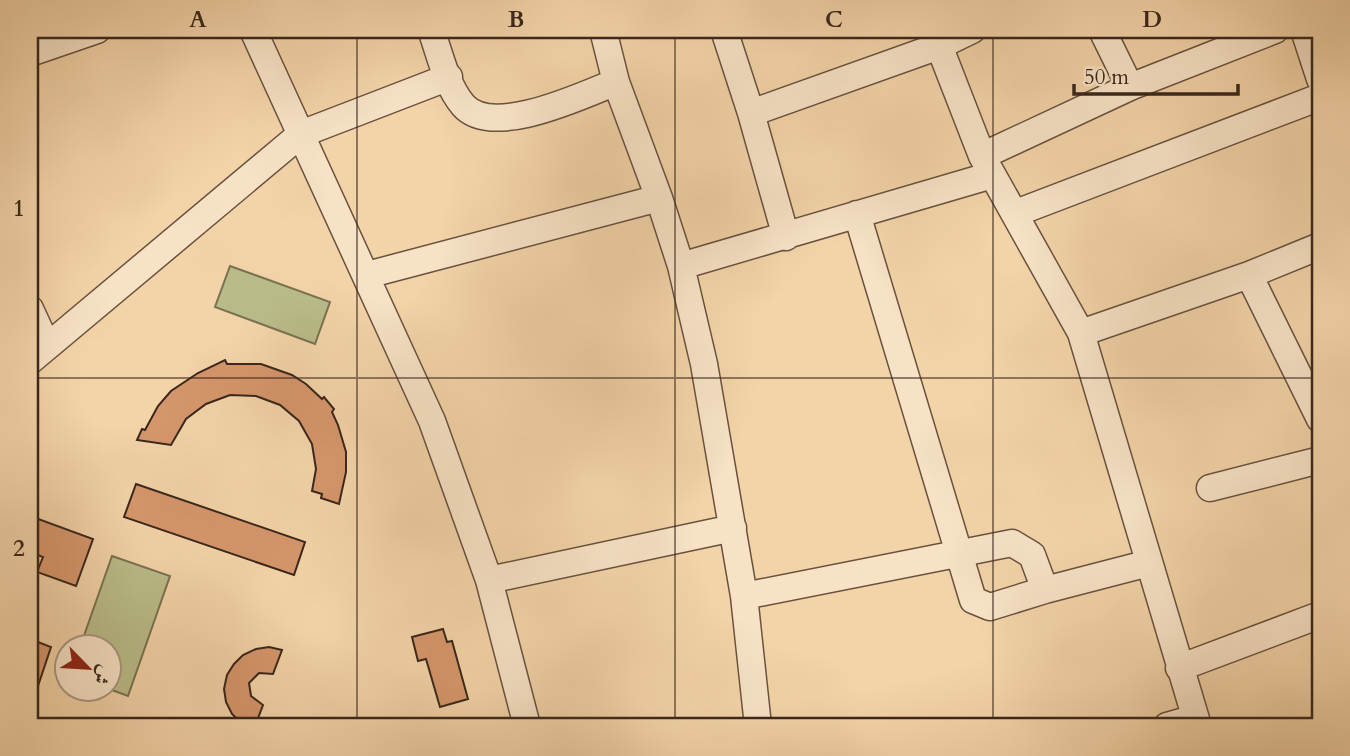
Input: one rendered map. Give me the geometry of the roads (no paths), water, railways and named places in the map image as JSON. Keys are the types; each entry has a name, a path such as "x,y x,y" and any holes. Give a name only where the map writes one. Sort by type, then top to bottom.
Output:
{"street":[{"path":"30,53 97,30"},
{"path":"253,30 432,421 489,580 527,726"},
{"path":"431,30 463,105 471,112 484,117 517,115 553,107 616,82"},
{"path":"603,30 616,82 681,266 704,364 744,597 758,726"},
{"path":"724,30 786,237"},
{"path":"751,113 936,38 972,30"},
{"path":"1102,30 1130,87"},
{"path":"681,266 857,214 987,165 1130,87 1275,30"},
{"path":"1304,30 1320,79"},
{"path":"936,38 987,165 1081,333 1196,722 1167,726"},
{"path":"30,309 38,353 301,134 449,77"},
{"path":"1016,213 1320,97"},
{"path":"367,275 659,198"},
{"path":"857,214 973,600 990,607 1149,563"},
{"path":"1081,333 1250,275 1320,246"},
{"path":"1250,275 1320,419"},
{"path":"1210,488 1320,460"},
{"path":"489,580 733,528"},
{"path":"744,597 1012,543 1032,555 1045,590"},
{"path":"1179,668 1320,615"}]}
